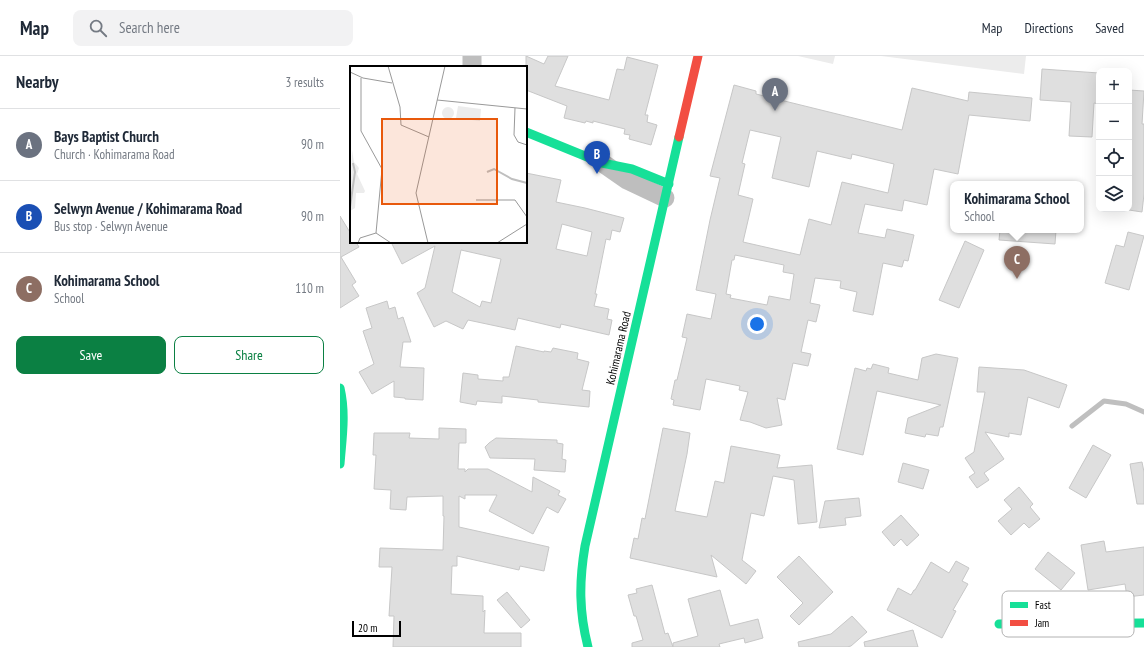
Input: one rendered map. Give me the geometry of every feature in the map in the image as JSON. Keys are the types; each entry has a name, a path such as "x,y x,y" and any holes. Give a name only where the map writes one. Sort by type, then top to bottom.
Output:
{"main road":[{"name":"Kohimarama Road","path":"588,647 584,635 580,588 585,546 698,56"},
{"path":"527,132 602,163"},
{"path":"340,388 344,406 344,421 340,464"},
{"path":"1134,623 1144,623"}],"street":[{"path":"602,163 627,180 667,191"}],"shaded area":[{"path":"798,56 835,56 833,64"},
{"path":"881,56 1026,56 1024,74"}],"building":[{"path":"526,56 544,64 548,56 568,56 555,86 609,100 617,69 624,70 627,57 658,65 645,115 648,115 647,122 657,125 651,145 629,139 630,135 624,134 625,129 593,121 593,123 586,121 585,123 564,118 567,106 527,90"},
{"path":"1042,69 1096,73 1096,103 1094,103 1092,137 1069,136 1071,102 1040,100"},
{"path":"734,85 756,91 756,94 902,130 912,88 968,101 969,92 1032,98 1030,121 969,115 958,174 934,169 927,205 904,200 902,211 865,204 858,233 885,238 887,229 914,235 908,261 904,260 902,267 883,263 873,315 853,311 857,292 840,288 841,281 815,278 810,303 820,305 816,322 808,320 801,352 811,354 808,366 793,363 785,400 777,398 782,425 766,428 740,420 748,392 739,390 740,386 706,379 700,410 673,405 674,400 671,399 687,338 682,337 687,314 711,319 716,294 696,290 720,178 710,176","holes":["750,130 781,137 772,178 809,187 817,151 851,159 852,154 894,164 888,193 842,182 831,225 809,219 800,255 743,242 753,199 738,195 745,164 742,163","735,255 784,265 783,272 794,274 790,300 769,296 767,305 730,298 731,295 726,294 732,260 734,260"]},
{"path":"1132,90 1144,91 1142,124 1144,124 1144,194 1142,212 1132,210"},
{"path":"527,173 561,180 556,202 624,218 620,232 612,230 610,240 606,239 595,294 597,294 594,306 609,309 607,319 612,320 609,335 561,324 560,328 518,318 515,330 468,320 463,329 446,321 434,327 417,293 425,288 435,246 402,264 392,243 527,243","holes":["562,224 592,232 587,256 556,249","461,250 501,259 491,303 482,301 480,307 452,292"]},
{"path":"340,216 350,232 350,243 357,243 359,247 341,257 356,282 352,285 359,296 340,308"},
{"path":"1128,232 1144,236 1129,290 1105,283 1116,245 1124,247"},
{"path":"1000,233 1056,233 1055,244 999,240"},
{"path":"965,241 984,250 959,308 939,300"},
{"path":"387,301 389,309 395,307 398,319 403,317 411,342 403,342 400,367 424,368 423,400 394,397 394,381 372,394 359,372 374,364 363,331 372,328 366,308"},
{"path":"516,346 544,352 551,352 553,348 578,353 577,359 589,362 582,390 590,391 589,407 538,402 538,400 502,396 502,403 477,401 476,405 460,402 463,373 478,375 478,379 503,381 503,377 509,377"},
{"path":"936,354 958,358 943,427 940,427 938,436 926,434 925,437 905,433 908,418 941,405 877,391 863,455 837,449 855,368 866,371 867,368 871,369 873,364 889,368 888,373 918,380 922,358"},
{"path":"979,367 1024,370 1067,385 1059,408 1028,397 1021,435 1009,433 1009,437 985,432 1004,459 984,473 989,480 977,488 969,477 975,473 965,458 974,452 985,392 977,392"},
{"path":"439,428 466,429 466,443 459,443 458,469 465,469 465,472 468,469 488,469 532,492 533,477 560,491 558,495 566,499 558,513 547,507 533,534 489,511 497,495 465,495 465,499 459,496 459,527 549,547 544,571 520,566 519,570 457,556 457,566 452,566 451,594 483,596 483,612 485,610 484,633 521,633 521,647 393,647 394,616 389,616 392,567 379,567 380,548 443,550 443,496 407,497 406,510 390,509 391,490 374,489 376,455 373,455 374,433 410,433 409,438 439,439"},
{"path":"663,428 690,433 675,511 707,517 715,481 724,483 731,446 780,455 777,468 812,465 817,522 798,524 794,480 773,476 764,516 751,513 742,560 756,571 746,584 711,555 717,577 630,558 634,538 638,539 642,518 645,519"},
{"path":"496,438 557,440 557,443 563,444 562,459 566,460 565,472 534,470 535,459 490,458 485,447"},
{"path":"1093,445 1111,455 1086,498 1069,488"},
{"path":"1142,462 1144,472 1144,504 1137,504 1130,464"},
{"path":"903,463 929,470 923,489 898,482"},
{"path":"1019,487 1033,504 1030,507 1040,519 1029,528 1024,523 1011,535 998,521 1012,509 1004,500"},
{"path":"859,498 861,516 845,518 846,525 819,528 825,501"},
{"path":"901,515 919,535 907,546 901,539 894,546 882,532"},
{"path":"1104,541 1106,552 1144,547 1144,595 1134,596 1134,591 1126,591 1125,584 1088,590 1081,545"},
{"path":"1048,552 1075,573 1061,590 1035,569"},
{"path":"799,556 833,592 799,625 790,616 803,603 777,577"},
{"path":"956,561 969,568 962,581 968,584 953,610 956,611 942,638 887,610 898,588 911,595 931,562 949,573"},
{"path":"652,585 665,634 668,633 673,647 632,647 632,643 643,640 628,595 637,593 636,589"},
{"path":"720,590 730,626 758,619 763,638 745,643 744,638 719,644 720,647 673,647 673,643 698,636 688,599"},
{"path":"507,592 530,620 521,628 497,600"},
{"path":"852,616 867,632 851,646 799,647 798,642 831,634"},
{"path":"913,630 918,647 865,647 864,642"}],"waterway":[{"path":"1072,426 1104,401 1126,404 1144,412"}],"traffic: fast":[{"path":"527,132 602,163 632,169 669,184"},
{"path":"588,647 583,622 581,597 585,546 679,137"},
{"path":"340,388 343,407 340,464"},
{"path":"1134,623 1144,623"}],"traffic: jam":[{"path":"679,137 698,56"}],"place":[{"name":"Bays Baptist Church","path":"775,111"},
{"name":"Selwyn Avenue / Kohimarama Road","path":"597,174"},
{"name":"Kohimarama School","path":"1017,279"}]}
